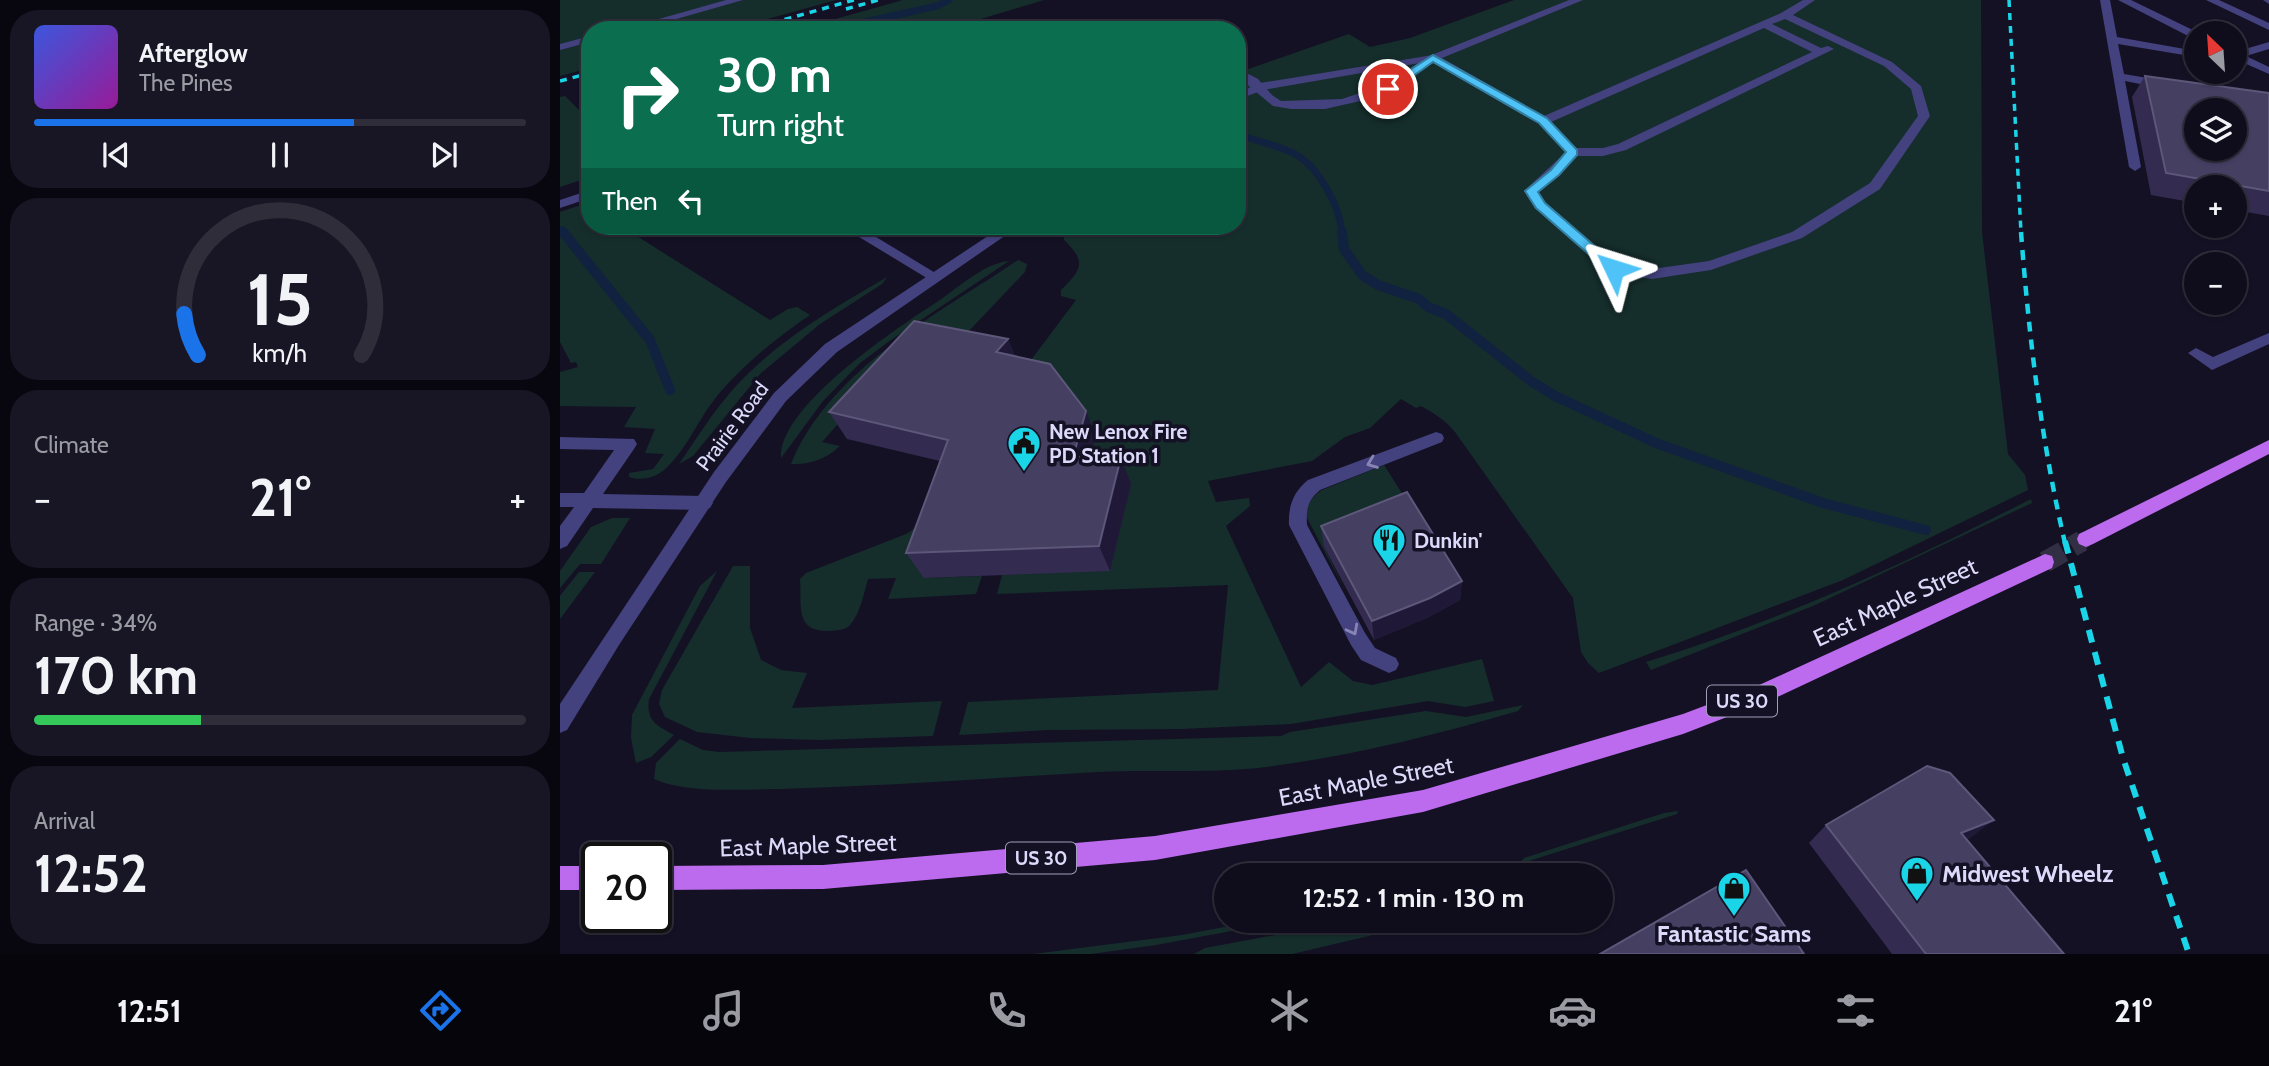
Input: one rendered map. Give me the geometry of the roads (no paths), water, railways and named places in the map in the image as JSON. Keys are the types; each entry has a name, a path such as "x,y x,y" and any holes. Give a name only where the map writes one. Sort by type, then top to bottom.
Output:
{"main road":[{"path":"2086,539 2269,446"},
{"name":"East Maple Street","path":"672,878 823,877 1155,848 1423,802 1683,724 1764,693 2045,562"},
{"path":"560,878 581,878"}],"street":[{"path":"659,21 738,0"},
{"path":"1246,93 1260,87 1433,58 1578,0"},
{"path":"1573,152 1555,172 1531,191 1540,205 1614,269 1652,274 1711,265 1797,235 1875,186 1924,116 1917,88 1888,64 1841,43 1790,11 1780,0"},
{"path":"1543,121 1763,24 1810,0"},
{"path":"2105,0 2135,167"},
{"path":"2123,0 2184,30"},
{"path":"2211,0 2269,27"},
{"path":"1763,24 1822,52"},
{"path":"2114,40 2184,52"},
{"path":"560,47 581,41"},
{"path":"1433,58 1543,121 1573,152 1604,152 1622,147 1841,43"},
{"path":"2247,51 2269,44"},
{"path":"1246,77 1260,87 1269,99 1285,106 1347,103 1376,95 1401,82 1433,58"},
{"path":"2247,61 2269,71"},
{"path":"2120,77 2174,87"},
{"path":"560,204 581,197"},
{"path":"863,235 935,277"},
{"name":"Prairie Road","path":"560,723 612,639 760,422 780,397 831,348 998,235"},
{"path":"2196,353 2211,364 2269,338"},
{"path":"1389,664 1368,654 1358,639 1298,525 1298,506 1301,496 1314,485 1436,438"},
{"path":"560,443 628,444 560,541"},
{"path":"560,500 704,503"}],"waterway":[{"path":"870,21 937,6 949,0"},
{"path":"1246,137 1295,154 1312,168 1333,200 1342,233"},
{"path":"562,230 565,233"},
{"path":"563,232 650,340 670,390"},
{"path":"1342,232 1344,249 1362,275 1378,285 1419,299 1428,307 1446,314 1531,381 1555,396 1656,443 1823,503 1926,530"}],"tunnel":[{"path":"2079,543 2086,539"},
{"path":"2045,562 2082,541"}],"railway":[{"path":"779,21 854,0"},
{"path":"846,9 878,0"},
{"path":"2009,0 2021,233"},
{"path":"560,81 581,75"},
{"path":"2021,232 2037,388 2065,543"},
{"path":"2065,541 2123,758 2189,954"}],"place":[{"name":"New Lenox Fire PD Station 1","path":"1024,473"},
{"name":"Dunkin'","path":"1389,570"},
{"name":"Midwest Wheelz","path":"1917,903"},
{"name":"Fantastic Sams","path":"1734,918"}]}
